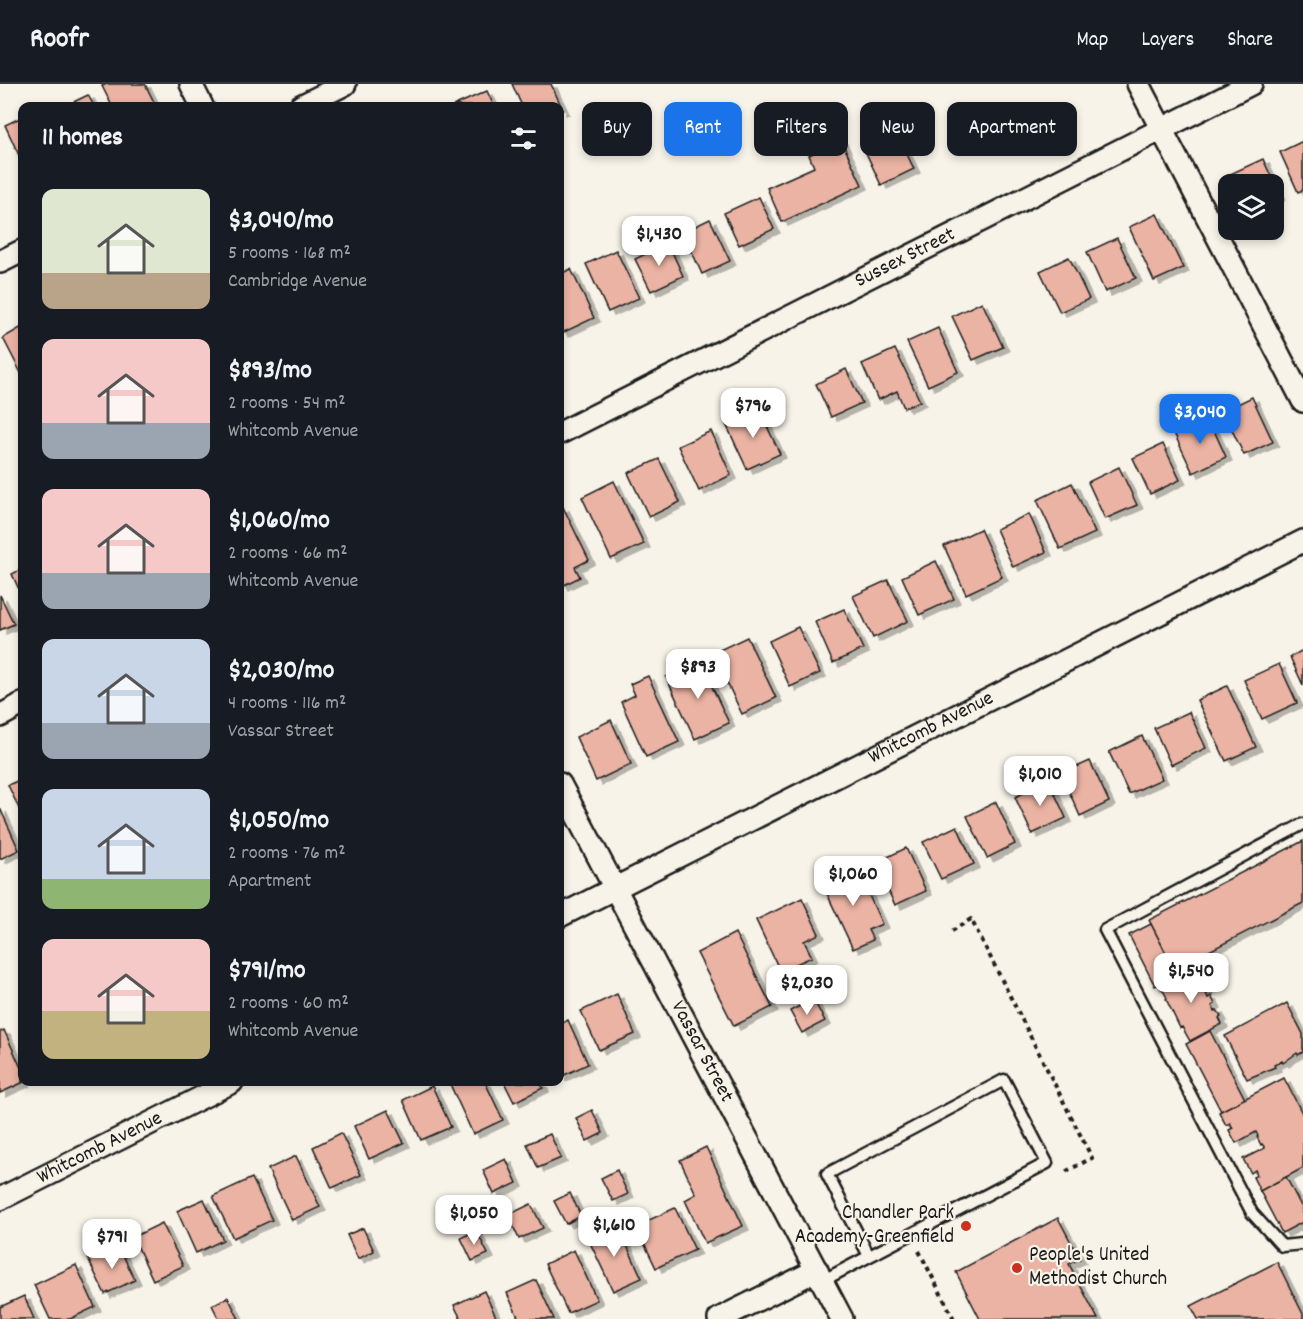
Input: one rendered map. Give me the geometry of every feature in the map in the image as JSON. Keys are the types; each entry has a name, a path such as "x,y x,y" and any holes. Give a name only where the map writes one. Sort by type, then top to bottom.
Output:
{"street":[{"path":"191,84 200,102"},
{"path":"309,102 345,84"},
{"path":"1138,84 1303,401"},
{"name":"Sussex Street","path":"564,431 1251,84"},
{"path":"0,262 18,253"},
{"name":"Whitcomb Avenue","path":"564,914 1303,541"},
{"path":"0,716 18,706"},
{"name":"Vassar Street","path":"564,792 842,1319"},
{"name":"Whitcomb Avenue","path":"0,1199 224,1086"},
{"path":"719,1319 819,1275"}],"lane":[{"path":"1303,824 1105,930 1252,1213 1282,1246 1303,1244"},
{"path":"819,1275 869,1256 1047,1163 1004,1080 827,1174 869,1256"}],"path":[{"path":"952,930 971,919 1092,1158 1061,1174"},
{"path":"917,1248 954,1319"}],"building":[{"path":"145,84 154,102 110,102 102,86"},
{"path":"512,84 551,84 559,102 520,102"},
{"path":"487,91 492,102 462,102"},
{"path":"88,95 92,102 73,102"},
{"path":"18,119 18,153 5,125"},
{"path":"1303,141 1303,190 1298,192 1280,152"},
{"path":"848,155 862,185 782,222 767,188 814,167 809,156"},
{"path":"868,156 908,156 914,169 881,185"},
{"path":"1263,159 1270,174 1230,174"},
{"path":"759,197 774,229 739,245 724,213"},
{"path":"1157,214 1183,268 1154,281 1129,227"},
{"path":"710,219 730,261 702,274 683,232"},
{"path":"1117,238 1136,278 1105,292 1087,252"},
{"path":"668,243 683,276 651,291 635,259"},
{"path":"616,250 639,298 608,312 586,264"},
{"path":"1069,257 1089,299 1060,312 1040,271"},
{"path":"571,269 594,318 564,332 564,272"},
{"path":"982,302 1003,347 973,360 952,316"},
{"path":"938,328 958,372 928,386 907,342"},
{"path":"18,329 18,367 3,338"},
{"path":"895,349 920,401 904,408 897,391 878,400 862,364"},
{"path":"846,369 862,403 831,417 816,384"},
{"path":"1252,397 1273,442 1244,455 1223,411"},
{"path":"759,409 780,454 747,469 726,424"},
{"path":"1208,417 1226,457 1193,473 1174,433"},
{"path":"711,431 731,475 699,491 678,446"},
{"path":"1163,444 1180,480 1150,494 1133,458"},
{"path":"659,459 680,502 649,517 628,473"},
{"path":"1119,467 1137,505 1105,519 1088,482"},
{"path":"614,481 644,544 611,559 582,497"},
{"path":"1072,483 1095,533 1060,549 1037,500"},
{"path":"564,509 589,560 575,567 580,577 564,585"},
{"path":"1029,514 1046,552 1013,567 996,529"},
{"path":"980,529 1002,577 966,594 944,546"},
{"path":"936,561 954,599 919,615 902,577"},
{"path":"18,571 18,587 12,574"},
{"path":"888,580 908,621 873,638 853,596"},
{"path":"0,595 14,624 0,630"},
{"path":"844,609 863,649 833,663 815,622"},
{"path":"798,627 820,673 790,687 769,641"},
{"path":"747,637 776,698 742,714 713,653"},
{"path":"1303,650 1303,685 1290,657"},
{"path":"700,661 729,723 695,739 666,677"},
{"path":"1279,664 1297,703 1262,719 1244,680"},
{"path":"648,676 679,742 646,757 621,702 635,695 630,684"},
{"path":"1227,686 1256,747 1226,761 1197,700"},
{"path":"1189,712 1206,748 1171,765 1154,728"},
{"path":"611,720 631,764 596,781 576,737"},
{"path":"1142,736 1162,779 1129,794 1109,752"},
{"path":"1090,761 1109,802 1080,816 1061,774"},
{"path":"18,781 18,806 8,785"},
{"path":"1049,781 1066,818 1032,834 1015,797"},
{"path":"996,802 1015,844 987,858 967,816"},
{"path":"0,808 18,850 0,859"},
{"path":"957,826 974,864 941,879 923,842"},
{"path":"1303,841 1303,903 1174,969 1149,920"},
{"path":"906,848 926,891 895,905 875,863"},
{"path":"856,867 882,924 868,930 873,940 853,949 822,883"},
{"path":"802,898 819,934 804,941 812,957 780,971 756,920"},
{"path":"1151,924 1177,975 1155,986 1129,935"},
{"path":"735,933 772,1007 734,1026 697,953"},
{"path":"1192,967 1196,973 1198,972 1202,986 1204,984 1208,992 1206,993 1208,998 1211,996 1215,1004 1212,1006 1221,1017 1219,1018 1222,1024 1190,1041 1182,1027 1180,1028 1160,984"},
{"path":"617,994 635,1034 599,1050 581,1011"},
{"path":"813,999 825,1021 802,1033 790,1011"},
{"path":"1287,1003 1303,1034 1303,1052 1247,1079 1225,1036"},
{"path":"568,1020 588,1064 564,1075 564,1022"},
{"path":"4,1030 18,1061 18,1085 0,1093 0,1032"},
{"path":"1210,1031 1245,1099 1221,1111 1186,1044"},
{"path":"1284,1078 1303,1115 1303,1168 1260,1191 1253,1177 1257,1175 1255,1170 1251,1173 1243,1159 1265,1148 1261,1145 1256,1132 1236,1143 1229,1130 1233,1128 1230,1123 1226,1125 1219,1112"},
{"path":"432,1086 451,1127 421,1140 403,1100"},
{"path":"451,1086 487,1086 503,1120 473,1134"},
{"path":"506,1086 542,1086 543,1088 514,1102"},
{"path":"388,1110 404,1143 369,1159 354,1126"},
{"path":"592,1110 603,1133 587,1141 576,1118"},
{"path":"341,1133 361,1175 332,1188 313,1147"},
{"path":"550,1134 561,1158 538,1168 527,1144"},
{"path":"706,1147 743,1226 705,1243 685,1200 696,1194 680,1160"},
{"path":"296,1156 320,1207 292,1220 268,1169"},
{"path":"506,1159 517,1183 494,1194 483,1170"},
{"path":"617,1170 628,1194 613,1201 601,1178"},
{"path":"1286,1177 1303,1210 1303,1222 1282,1233 1260,1191"},
{"path":"252,1178 272,1220 233,1238 213,1196"},
{"path":"570,1193 581,1216 566,1224 554,1201"},
{"path":"204,1199 223,1240 196,1253 177,1211"},
{"path":"531,1204 543,1228 519,1239 508,1215"},
{"path":"675,1208 695,1250 656,1268 636,1226"},
{"name":"People's United Methodist Church","path":"1058,1218 1080,1259 1069,1264 1098,1319 980,1319 956,1272"},
{"path":"162,1223 183,1266 153,1280 133,1237"},
{"path":"600,1225 606,1240 621,1233 642,1278 613,1291 585,1232"},
{"path":"363,1228 374,1251 358,1259 347,1235"},
{"path":"476,1230 488,1254 472,1261 461,1238"},
{"path":"118,1245 135,1280 105,1294 88,1259"},
{"path":"574,1250 597,1300 568,1313 545,1264"},
{"path":"1277,1262 1303,1314 1303,1319 1198,1319 1191,1306"},
{"path":"76,1265 95,1307 70,1319 50,1319 34,1285"},
{"path":"536,1280 554,1319 519,1319 507,1293"},
{"path":"484,1291 497,1319 461,1319 454,1305"},
{"path":"24,1296 34,1319 0,1319 0,1307"},
{"path":"228,1297 239,1319 219,1319 212,1305"}],"place":[{"name":"Chandler Park Academy-Greenfield","path":"966,1226"},
{"name":"People's United Methodist Church","path":"1017,1268"}]}
